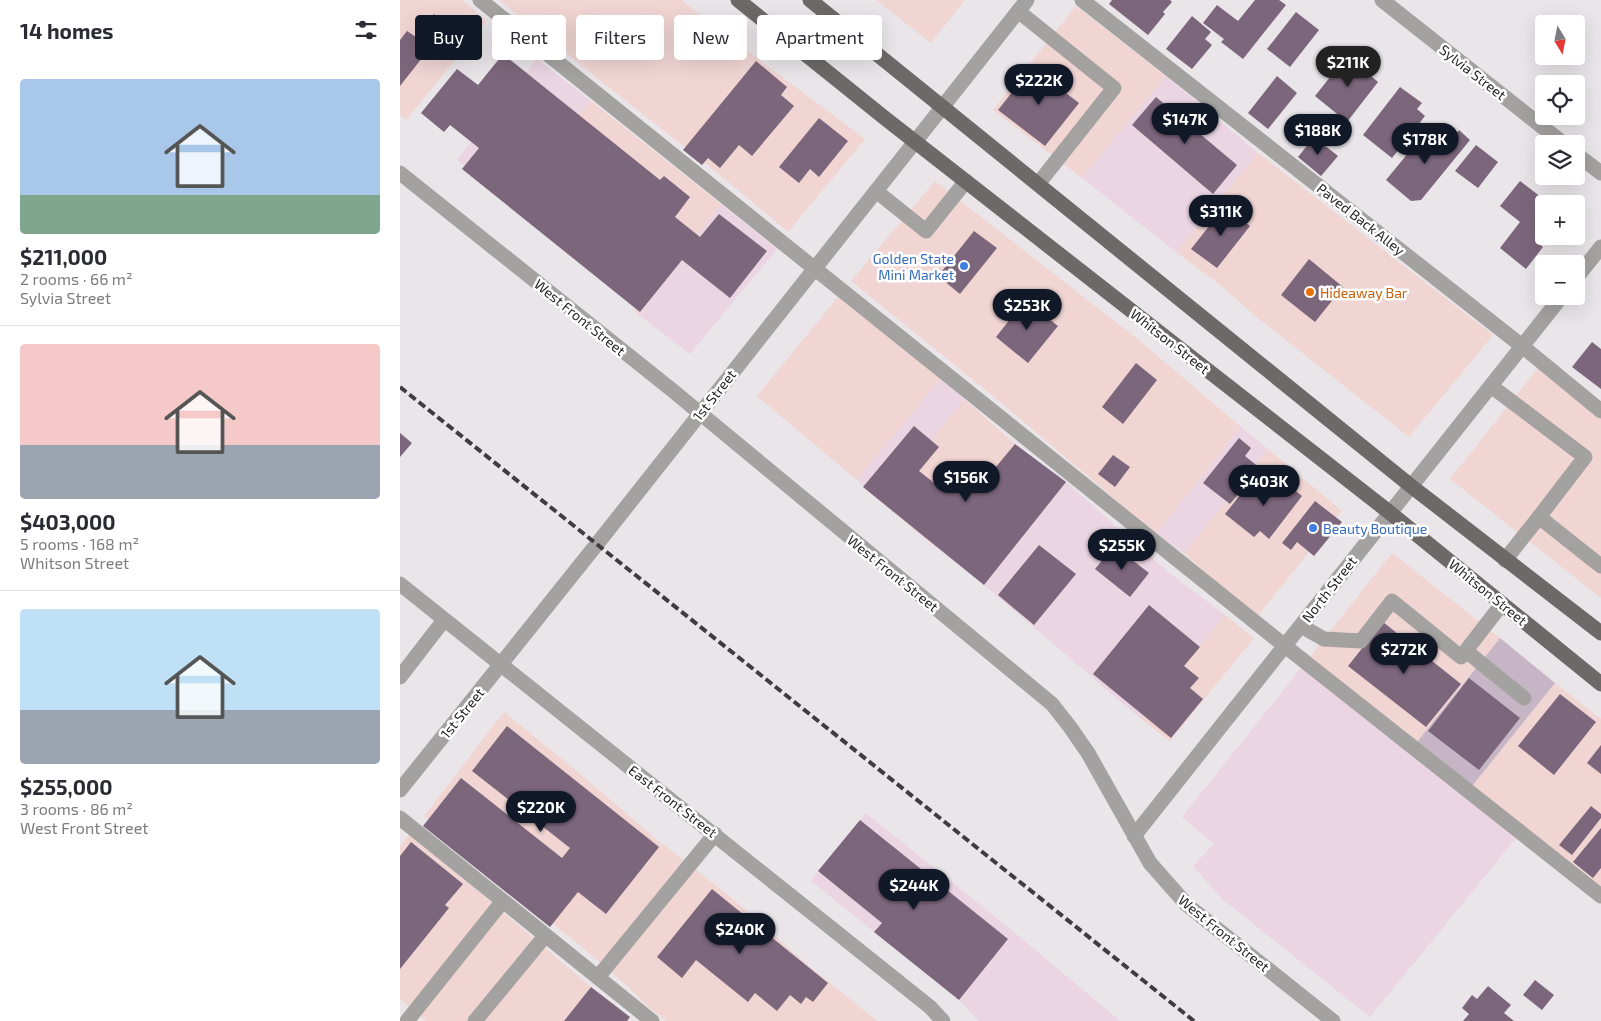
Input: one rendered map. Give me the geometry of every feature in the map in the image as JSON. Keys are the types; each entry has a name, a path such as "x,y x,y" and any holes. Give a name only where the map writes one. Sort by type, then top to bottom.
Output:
{"main road":[{"name":"Whitson Street","path":"738,0 916,142 1389,512 1601,684"},
{"path":"810,0 1411,486 1601,633"}],"street":[{"path":"480,0 1285,646 1601,896"},
{"name":"Paved Back Alley","path":"1082,0 1522,346 1601,411"},
{"name":"Sylvia Street","path":"1382,0 1553,135"},
{"path":"1022,6 1114,88 1038,184"},
{"name":"1st Street","path":"400,790 1022,6"},
{"path":"1585,161 1601,173"},
{"name":"West Front Street","path":"400,173 672,390 1052,704 1088,752 1150,863 1187,905 1333,1021"},
{"path":"876,191 926,231 966,180"},
{"path":"1585,267 1601,247"},
{"name":"North Street","path":"1134,836 1555,305"},
{"path":"1491,386 1585,457 1505,560"},
{"path":"1539,517 1601,566"},
{"name":"East Front Street","path":"401,587 715,834 930,1007 943,1021"},
{"path":"1301,626 1324,639 1361,641 1392,601 1461,657 1502,604"},
{"path":"400,677 444,620"},
{"path":"1466,651 1524,698"},
{"path":"400,818 652,1021"},
{"path":"598,977 715,834"},
{"path":"407,1021 502,902"},
{"path":"476,1021 545,936"}],"shaded area":[{"path":"400,0 462,0 480,15 415,15 415,60 455,60 406,120 400,115"},
{"path":"499,0 682,0 700,15 674,15 674,60 747,60 747,51 865,139 788,232 731,184 566,53 566,15 518,15"},
{"path":"876,0 965,0 931,43"},
{"path":"1076,6 1166,76 1082,178 993,110"},
{"path":"482,17 487,21 482,27"},
{"path":"536,60 591,101 509,201 457,160"},
{"path":"1166,76 1258,153 1176,252 1082,178"},
{"path":"591,101 721,204 639,315 611,281 509,201"},
{"path":"1258,153 1493,335 1409,437 1254,315 1223,287 1176,252"},
{"path":"935,181 1140,341 1241,427 1156,534 1004,405 851,281"},
{"path":"721,204 777,249 690,354 639,315"},
{"path":"838,297 941,378 857,480 757,396"},
{"path":"1542,363 1601,411 1601,598 1450,479"},
{"path":"941,378 964,399 882,503 857,480"},
{"path":"964,399 1015,444 933,545 882,503"},
{"path":"1241,427 1268,449 1184,553 1156,534"},
{"path":"1015,444 1066,482 1168,572 1225,615 1141,719 984,585 933,545"},
{"path":"1268,449 1342,511 1256,618 1184,553"},
{"path":"1392,553 1500,638 1413,747 1306,662"},
{"path":"1225,615 1254,638 1170,741 1141,719"},
{"path":"1500,638 1555,683 1468,791 1413,747"},
{"path":"1306,662 1521,832 1370,1017 1222,899 1193,866 1214,844 1182,817"},
{"path":"1555,683 1601,719 1601,896 1468,791"},
{"path":"504,712 655,838 733,899 809,966 877,1021 666,1021 650,1008 576,942 424,816"},
{"path":"866,813 1014,932 1120,1021 979,1021 959,1000 811,881"},
{"path":"410,833 591,987 564,1021 426,1021 400,999 400,846"}],"building":[{"path":"1112,0 1170,0 1172,2 1148,35 1109,4"},
{"path":"1255,0 1279,0 1286,5 1243,59 1221,42 1224,39 1203,23 1217,5 1238,21"},
{"path":"1296,12 1319,30 1290,67 1267,49"},
{"path":"1192,16 1211,32 1205,39 1212,45 1192,69 1166,49"},
{"path":"407,31 415,36 415,60 420,60 400,86 400,40"},
{"path":"1346,57 1354,63 1359,58 1375,71 1371,76 1378,82 1347,122 1315,96"},
{"path":"498,60 510,60 660,180 664,176 690,197 675,217 700,237 719,214 767,251 730,298 682,260 640,312 462,169 479,148 450,125 444,132 421,113 457,69 478,85"},
{"path":"756,61 787,87 781,95 794,106 752,156 739,145 720,168 708,158 702,165 683,150"},
{"path":"1032,67 1079,103 1045,146 998,110"},
{"path":"1277,76 1297,93 1268,129 1248,113"},
{"path":"1400,87 1422,103 1417,109 1425,116 1392,158 1363,135"},
{"path":"1156,97 1237,165 1213,194 1132,125"},
{"path":"819,118 848,141 819,177 810,169 799,183 779,167"},
{"path":"1427,130 1437,138 1433,142 1443,150 1459,130 1470,140 1421,200 1411,201 1386,180"},
{"path":"1314,137 1338,156 1321,176 1298,157"},
{"path":"1476,145 1498,162 1478,188 1455,171"},
{"path":"1520,181 1538,195 1535,195 1535,245 1543,247 1526,269 1500,248 1520,222 1500,206"},
{"path":"1225,206 1250,226 1217,268 1191,249"},
{"path":"974,231 997,248 960,294 938,276"},
{"path":"1309,259 1343,287 1315,322 1281,295"},
{"path":"1025,300 1058,326 1028,363 996,337"},
{"path":"1592,342 1601,349 1601,389 1572,367"},
{"path":"1136,363 1157,380 1123,424 1102,407"},
{"path":"914,426 939,447 919,471 943,490 955,475 976,491 1015,444 1066,482 984,585 863,487"},
{"path":"400,433 412,443 400,457"},
{"path":"1239,438 1251,448 1245,456 1260,468 1230,504 1203,483"},
{"path":"1113,455 1130,467 1115,487 1098,474"},
{"path":"1272,472 1302,496 1269,539 1260,531 1254,537 1225,514 1244,490 1253,496"},
{"path":"1315,501 1342,522 1314,556 1297,542 1291,550 1282,543"},
{"path":"1039,545 1076,574 1034,625 998,595"},
{"path":"1114,546 1149,573 1130,597 1095,569"},
{"path":"1149,605 1200,647 1184,666 1199,678 1190,688 1203,699 1171,738 1093,674"},
{"path":"1383,622 1461,684 1426,727 1348,666"},
{"path":"1469,678 1520,718 1479,770 1428,731"},
{"path":"1560,694 1596,722 1554,775 1518,746"},
{"path":"507,726 659,847 606,914 578,892 550,927 423,826 461,778 562,858 570,848 472,771"},
{"path":"1601,745 1601,774 1587,763"},
{"path":"1591,806 1601,814 1601,818 1572,855 1559,845"},
{"path":"860,820 1008,939 959,1000 874,932 882,923 818,871"},
{"path":"1601,828 1601,868 1593,878 1573,862"},
{"path":"411,842 463,884 445,905 449,908 400,969 400,856"},
{"path":"712,889 828,983 813,1002 806,997 801,1004 790,995 777,1011 755,993 748,1002 696,960 682,978 657,957"},
{"path":"1535,980 1554,995 1542,1010 1523,995"},
{"path":"1488,986 1511,1005 1504,1013 1514,1021 1463,1021 1469,1014 1462,1008 1472,995 1477,999"},
{"path":"591,987 630,1017 627,1021 564,1021"}],"railway":[{"path":"400,387 1194,1021"}],"place":[{"name":"Golden State Mini Market","path":"964,266"},
{"name":"Hideaway Bar","path":"1310,292"},
{"name":"Beauty Boutique","path":"1313,528"}]}
